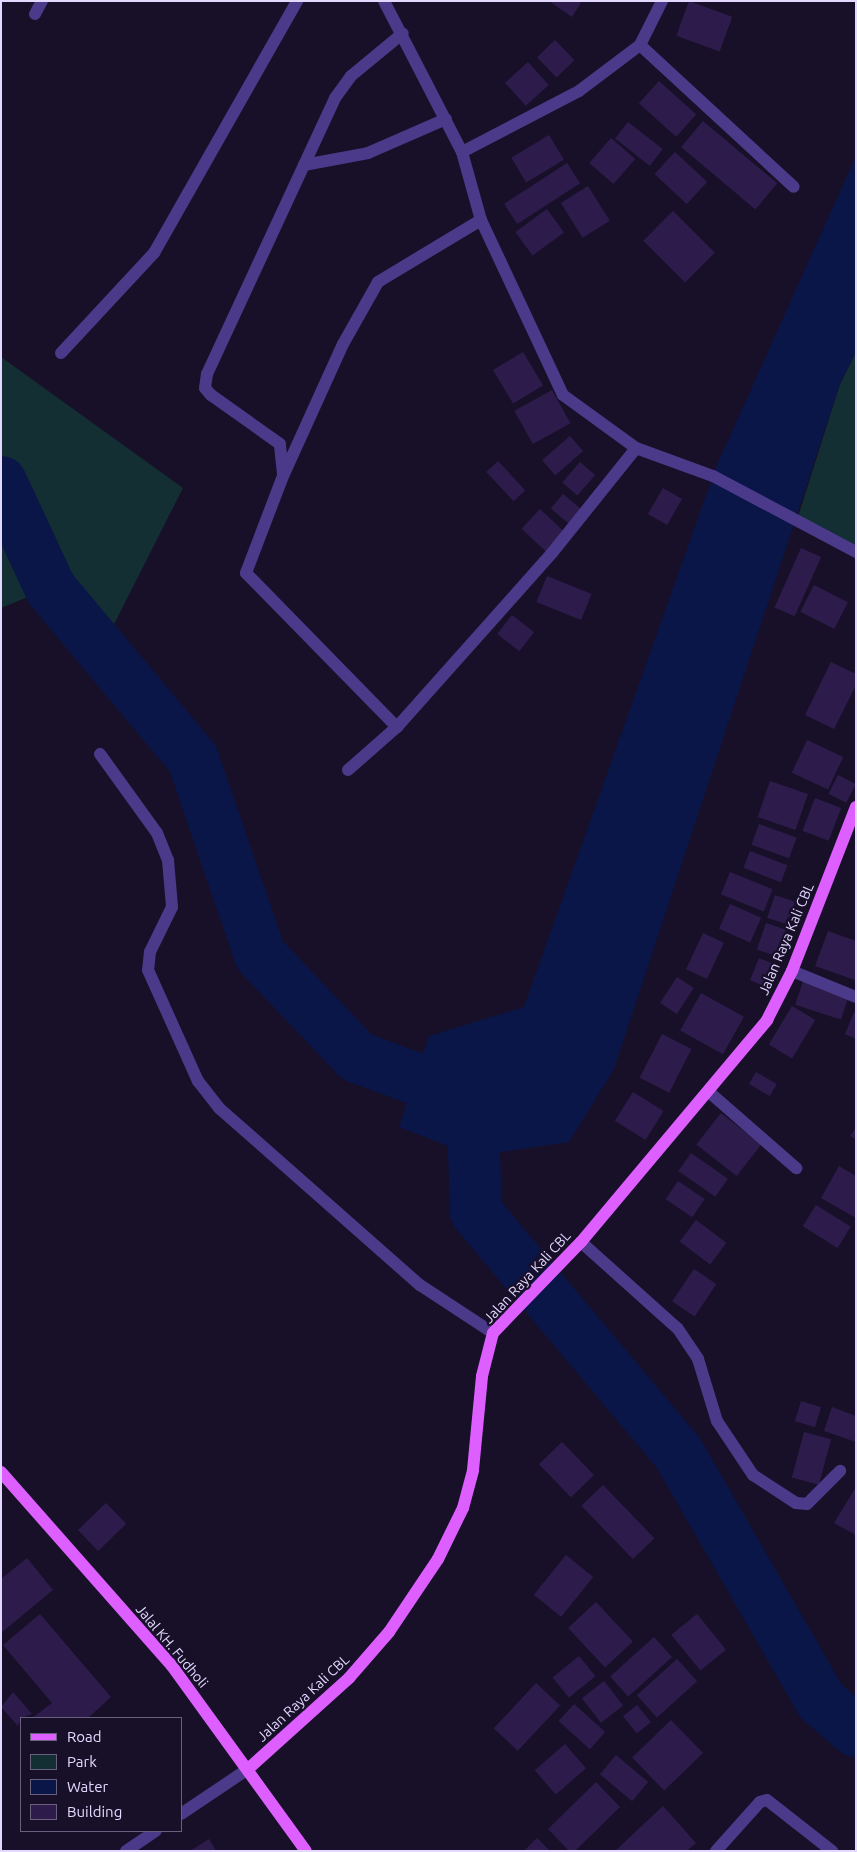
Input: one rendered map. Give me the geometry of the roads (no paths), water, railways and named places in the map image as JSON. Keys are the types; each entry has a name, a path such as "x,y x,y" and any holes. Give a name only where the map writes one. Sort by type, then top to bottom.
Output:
{"main road":[{"name":"Jalan Raya Kali CBL","path":"248,1769 349,1678 389,1632 438,1559 463,1508 473,1470 482,1376 497,1329 581,1242 709,1092 767,1020 792,971 856,807"},
{"name":"Jalal KH. Fudholi","path":"1,1472 172,1666 306,1851"}],"street":[{"path":"35,14 42,1"},
{"path":"61,353 154,253 297,1"},
{"path":"384,1 403,33 462,152 481,220 563,395 636,448 713,476 856,552"},
{"path":"462,152 580,91 640,45 662,1"},
{"path":"283,476 278,441 211,395 205,384 335,98 351,76 403,33"},
{"path":"640,45 794,187"},
{"path":"304,165 368,153 446,119"},
{"path":"397,727 246,573 283,476 343,344 378,282 481,220"},
{"path":"348,770 397,727 552,553 636,448"},
{"path":"100,754 157,833 168,860 172,907 150,952 148,970 198,1081 219,1108 420,1285 497,1329"},
{"path":"792,971 856,996"},
{"path":"709,1092 796,1168"},
{"path":"581,1242 678,1329 698,1359 717,1421 753,1475 796,1503 807,1504 840,1471"},
{"path":"182,1813 248,1769"},
{"path":"716,1851 760,1802 767,1800 832,1851"},
{"path":"126,1851 154,1832"}],"water":[{"path":"856,156 856,352 840,384 614,1069 569,1142 474,1156 399,1127 429,1036 524,1007 717,465"}],"waterway":[{"path":"1,482 51,589 193,759 260,955 357,1057 414,1078 485,1089"},
{"path":"482,1090 473,1124 476,1212 679,1454 821,1701 856,1731"}]}
